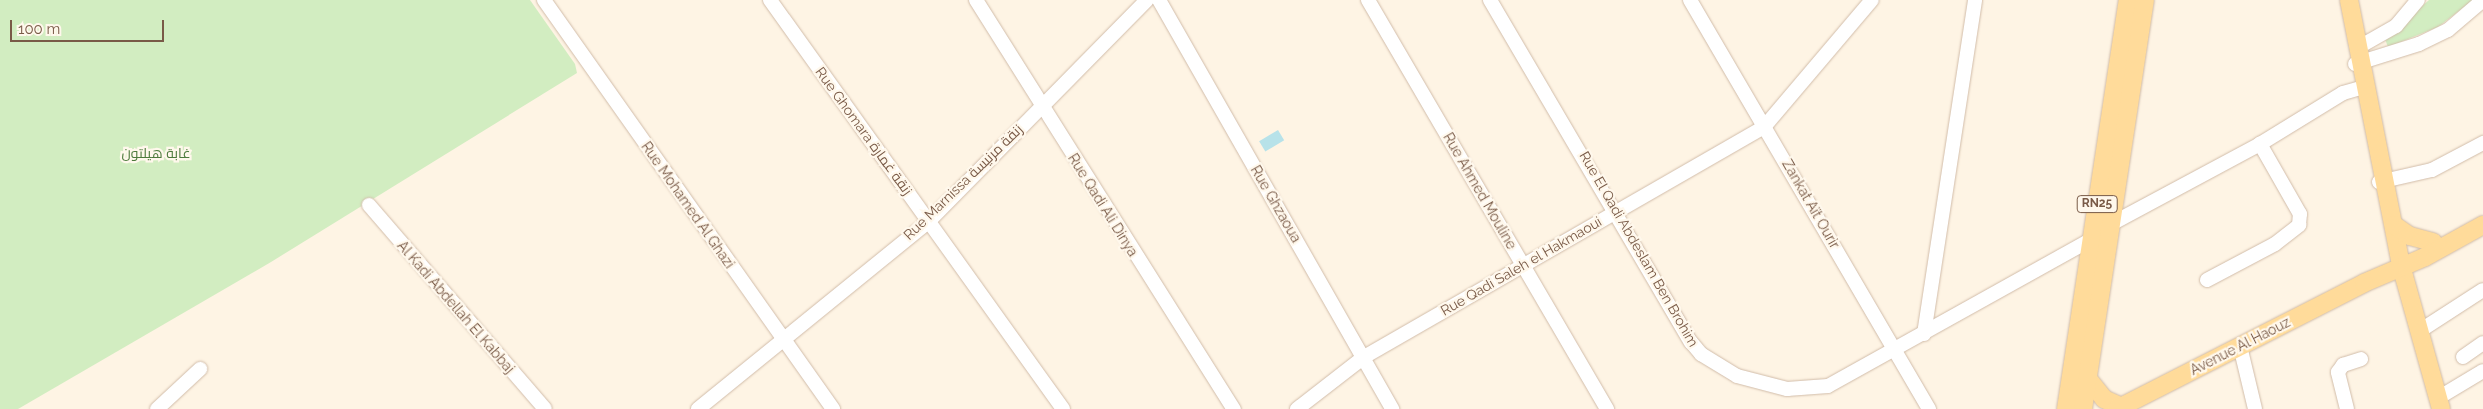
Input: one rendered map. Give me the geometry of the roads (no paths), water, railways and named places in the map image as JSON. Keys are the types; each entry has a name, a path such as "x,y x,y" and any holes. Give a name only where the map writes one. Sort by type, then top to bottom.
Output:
{"main road":[{"name":"RN25","path":"2066,409 2128,0"},
{"name":"RN25","path":"2083,409 2145,0"},
{"path":"2342,0 2359,57"},
{"path":"2349,0 2396,266 2436,405"},
{"path":"2382,181 2394,225 2396,266 2418,332 2436,405"},
{"name":"Avenue Al Haouz","path":"2396,266 2432,242 2483,214"},
{"path":"2394,225 2410,236 2432,242"},
{"name":"Avenue Al Haouz","path":"2119,408 2142,403 2240,346 2396,266 2483,225"},
{"path":"2088,379 2104,399 2119,408"}],"street":[{"name":"Rue Mohamed Al Ghazi","path":"544,0 833,409"},
{"name":"Rue Ghomara زنقة غمارة","path":"770,0 1063,409"},
{"name":"Rue Qadi Ali Dinya","path":"976,0 1040,106 1234,409"},
{"name":"Rue Marnissa زنقة مرنيسة","path":"698,409 929,221 1040,106 1147,0"},
{"name":"Rue Ghzaoua","path":"1159,0 1392,409"},
{"name":"Rue Ahmed Mouline","path":"1368,0 1607,409"},
{"name":"Rue El Qadi Abdeslam Ben Brohim","path":"1490,0 1617,212 1691,342 1701,354 1737,376 1787,389 1816,389 1844,379 2092,239"},
{"name":"Zankat Aït Ourir","path":"1690,0 1929,409"},
{"name":"Rue Qadi Saleh el Hakmaoui","path":"1297,409 1364,357 1765,126 1872,0"},
{"path":"1924,334 1975,0"},
{"path":"2359,57 2390,30 2418,0"},
{"path":"2359,57 2419,44 2456,24 2483,0"},
{"path":"2111,224 2260,144 2343,93 2363,87"},
{"path":"2382,181 2432,170 2483,143"},
{"path":"2207,280 2275,244 2295,231 2299,224 2300,214 2260,144"},
{"name":"Al Kadi Abdellah El Kabbaj","path":"369,205 545,409"},
{"path":"2418,332 2483,290"},
{"path":"2463,356 2483,343"},
{"path":"2240,346 2255,409"},
{"path":"2347,409 2338,372 2339,367 2361,359"},
{"path":"157,409 200,369"},
{"path":"2436,405 2483,371"}],"water":[{"path":"1278,130 1284,140 1265,152 1259,141"}],"park label":[{"name":"غابة هيلتون","path":"156,153"}]}
